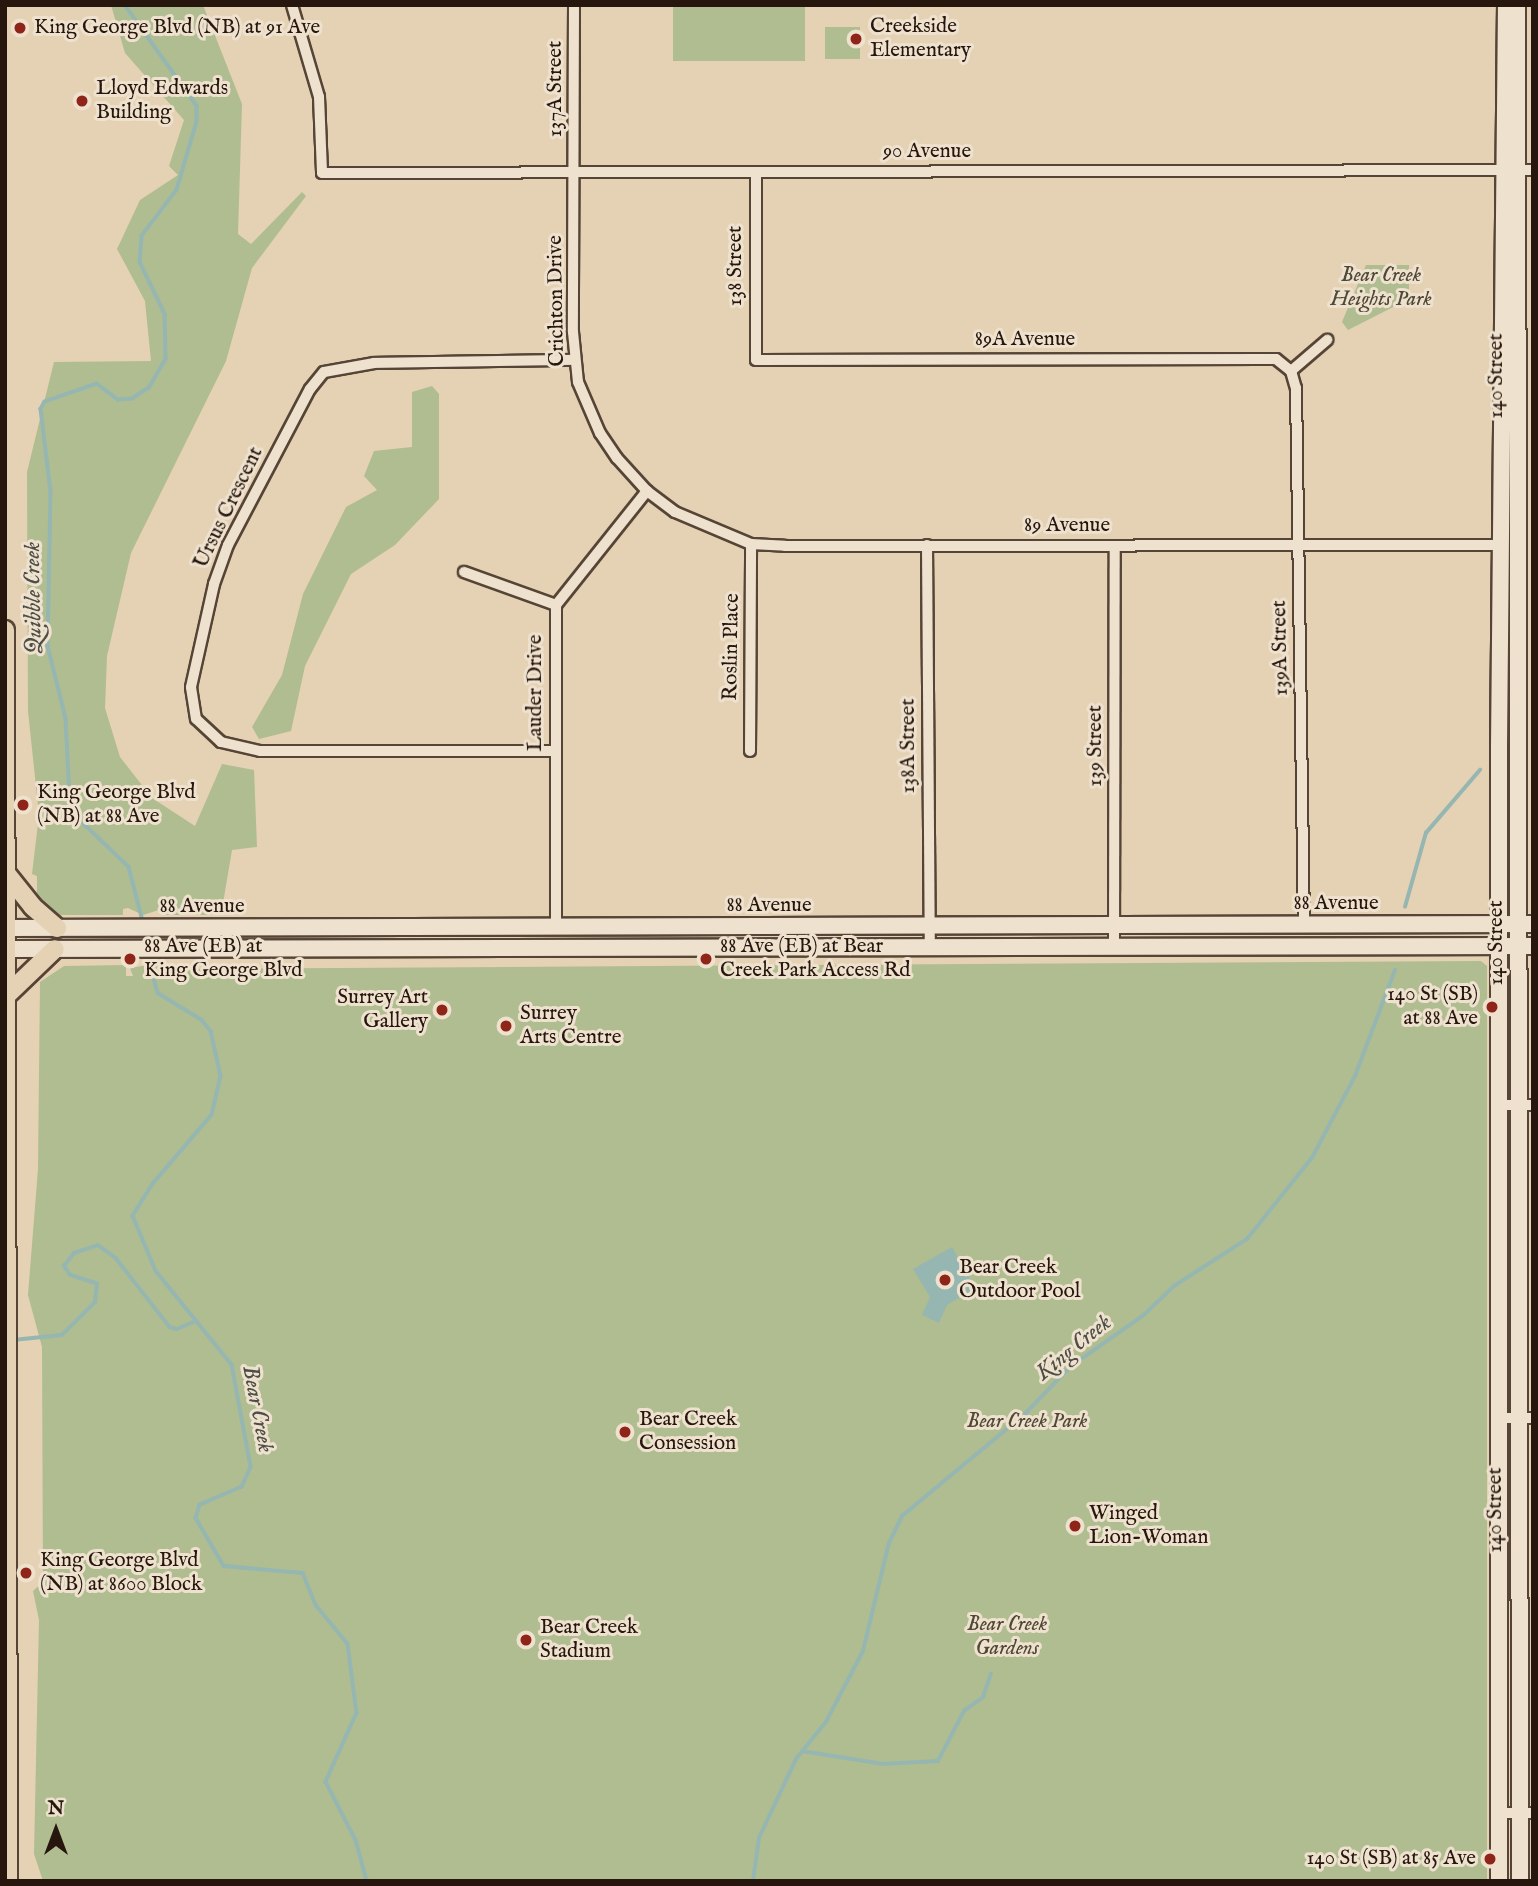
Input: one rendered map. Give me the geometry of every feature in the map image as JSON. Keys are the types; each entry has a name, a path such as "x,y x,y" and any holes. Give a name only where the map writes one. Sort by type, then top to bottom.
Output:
{"main road":[{"name":"140 Street","path":"1499,1881 1501,545 1519,170 1506,5"},
{"name":"140 Street","path":"1517,5 1525,924 1527,1814 1520,1881"},
{"path":"5,630 8,1881"},
{"path":"6,873 33,907 57,928"},
{"name":"88 Avenue","path":"6,929 1525,924"},
{"path":"536,947 556,928"},
{"name":"88 Avenue","path":"6,949 1525,946"},
{"path":"7,995 55,949"}],"street":[{"name":"90 Avenue","path":"292,5 318,97 322,173 1519,170"},
{"name":"137A Street","path":"574,5 575,173"},
{"name":"138 Street","path":"756,172 756,360"},
{"name":"Crichton Drive","path":"575,173 574,360 585,402 600,433 647,491"},
{"path":"1291,371 1327,340"},
{"name":"89A Avenue","path":"756,360 1276,359 1291,371"},
{"name":"Ursus Crescent","path":"556,751 260,751 221,742 196,719 191,687 214,584 228,545 310,389 324,372 374,363 574,360"},
{"name":"139A Street","path":"1291,371 1296,388 1304,926"},
{"name":"89 Avenue","path":"647,491 675,512 751,544 1501,545"},
{"name":"Lauder Drive","path":"556,928 556,605 647,491"},
{"name":"Roslin Place","path":"750,751 751,544"},
{"name":"138A Street","path":"927,545 930,947"},
{"name":"139 Street","path":"1114,946 1115,546"},
{"path":"464,572 556,605"},
{"path":"1499,1105 1525,1105"},
{"path":"1498,1418 1525,1418"},
{"path":"1498,1813 1527,1814"}],"green space":[{"path":"111,5 203,5 242,104 238,234 251,244 302,192 306,196 252,268 226,361 131,553 107,656 105,708 120,757 152,798 195,826 222,764 254,770 257,847 232,850 221,915 166,915 165,908 143,915 128,908 123,909 123,915 60,915 37,898 37,876 32,874 39,815 28,711 27,472 54,362 151,361 145,301 117,249 140,200 178,175 169,166 184,120 125,53"},
{"path":"673,5 805,5 805,61 673,61"},
{"path":"825,27 860,27 860,59 825,59"},
{"name":"Bear Creek Heights Park","path":"1366,265 1409,265 1409,299 1348,330 1342,322"},
{"path":"432,386 439,394 439,499 395,545 351,574 305,666 291,731 259,739 252,727 282,675 303,594 346,507 377,490 364,476 374,451 412,447 412,392"},
{"name":"Bear Creek Park","path":"1481,961 1487,966 1487,1881 43,1881 34,1854 39,1620 33,1591 43,1582 42,1347 28,1295 38,1169 40,982 64,966 126,965 126,976 133,976 130,968 155,964 166,969"}],"water":[{"path":"952,1247 975,1288 947,1305 939,1323 922,1315 930,1297 913,1269"}],"waterway":[{"name":"Quibble Creek","path":"125,5 197,106 197,122 177,190 142,236 140,262 165,314 166,359 149,388 132,399 118,400 97,384 45,402 41,409 51,492 48,646 66,719 70,797 80,820 129,867 143,921"},
{"name":"King Creek","path":"1405,907 1426,833 1480,770"},
{"name":"Bear Creek","path":"147,953 158,993 202,1020 211,1031 221,1076 212,1115 153,1184 133,1216 156,1271 232,1365 251,1467 242,1487 200,1505 196,1518 224,1566 303,1573 316,1605 348,1644 357,1713 326,1782 356,1840 367,1881"},
{"name":"King Creek","path":"753,1881 759,1838 796,1759 826,1722 863,1651 889,1543 902,1516 1025,1414 1070,1367 1144,1315 1174,1286 1247,1239 1312,1158 1355,1076 1395,970"},
{"path":"13,1340 62,1335 95,1302 97,1284 70,1275 64,1266 74,1253 98,1245 116,1258 170,1327 177,1329 196,1321"},
{"path":"802,1751 883,1764 938,1761 964,1711 983,1697 991,1674"}],"place":[{"name":"King George Blvd (NB) at 91 Ave","path":"20,28"},
{"name":"Creekside Elementary","path":"856,39"},
{"name":"Lloyd Edwards Building","path":"82,101"},
{"name":"King George Blvd (NB) at 88 Ave","path":"23,805"},
{"name":"88 Ave (EB) at King George Blvd","path":"130,959"},
{"name":"88 Ave (EB) at Bear Creek Park Access Rd","path":"706,959"},
{"name":"140 St (SB) at 88 Ave","path":"1492,1007"},
{"name":"Surrey Art Gallery","path":"442,1010"},
{"name":"Surrey Arts Centre","path":"506,1026"},
{"name":"Bear Creek Outdoor Pool","path":"945,1280"},
{"name":"Bear Creek Consession","path":"625,1432"},
{"name":"Winged Lion-Woman","path":"1075,1526"},
{"name":"King George Blvd (NB) at 8600 Block","path":"26,1573"},
{"name":"Bear Creek Stadium","path":"526,1640"},
{"name":"140 St (SB) at 85 Ave","path":"1490,1859"}],"park label":[{"name":"Bear Creek Gardens","path":"1007,1637"}]}
